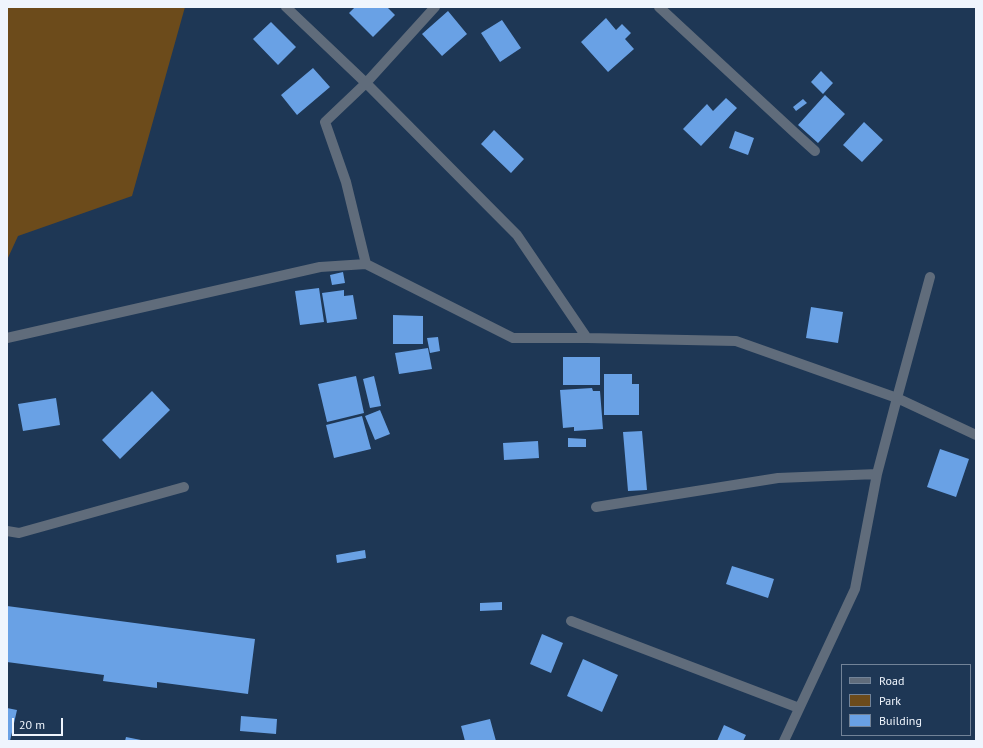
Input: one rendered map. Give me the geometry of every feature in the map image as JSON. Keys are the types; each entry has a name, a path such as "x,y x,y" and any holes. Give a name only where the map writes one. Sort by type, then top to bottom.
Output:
{"street":[{"path":"286,7 366,83 517,235 587,338"},
{"path":"366,264 346,182 325,122 366,83 435,7"},
{"path":"659,7 815,151"},
{"path":"7,338 320,267 366,264 513,338 736,341 897,398 976,435"},
{"path":"784,741 855,589 877,474 930,277"},
{"path":"596,506 778,478 877,474"},
{"path":"7,531 18,533 184,487"},
{"path":"572,622 799,708"}],"green space":[{"path":"7,7 185,7 132,196 18,236 7,260"}],"building":[{"path":"355,7 387,7 395,15 373,37 349,13"},
{"path":"448,11 467,34 442,56 422,34"},
{"path":"606,18 616,30 622,24 631,33 625,39 634,49 608,72 581,42"},
{"path":"502,20 521,48 500,62 481,33"},
{"path":"271,22 296,47 278,65 253,39"},
{"path":"313,68 330,87 297,115 281,95"},
{"path":"821,71 833,83 823,94 811,82"},
{"path":"825,95 845,114 818,143 798,125"},
{"path":"726,98 737,108 701,146 683,129 707,104 713,111"},
{"path":"803,99 807,103 796,111 793,107"},
{"path":"864,122 883,140 862,162 843,145"},
{"path":"494,130 524,159 511,173 481,144"},
{"path":"735,131 754,138 748,155 729,148"},
{"path":"343,272 345,283 332,285 330,275"},
{"path":"319,288 324,322 300,325 295,291"},
{"path":"344,290 344,296 353,295 357,319 327,323 322,293"},
{"path":"811,307 843,312 838,343 806,338"},
{"path":"393,315 423,316 423,344 393,344"},
{"path":"438,337 440,351 430,353 427,338"},
{"path":"428,348 432,369 399,374 395,353"},
{"path":"563,357 600,357 600,385 563,385"},
{"path":"604,374 632,374 632,384 639,384 639,415 604,415"},
{"path":"356,376 364,413 327,422 318,384"},
{"path":"374,376 381,406 370,408 363,379"},
{"path":"592,388 593,391 600,391 603,429 574,431 574,427 563,428 560,390"},
{"path":"152,391 170,410 120,459 102,440"},
{"path":"56,398 60,425 23,431 18,404"},
{"path":"380,410 390,434 375,440 365,416"},
{"path":"362,416 371,449 334,458 326,425"},
{"path":"642,431 647,490 628,491 623,432"},
{"path":"568,438 586,439 586,447 568,447"},
{"path":"538,441 539,458 504,460 503,443"},
{"path":"940,449 969,459 956,497 927,487"},
{"path":"365,550 366,558 337,563 336,555"},
{"path":"732,566 774,579 768,598 726,584"},
{"path":"502,602 502,610 480,611 480,603"},
{"path":"7,606 255,639 248,694 157,682 157,688 103,681 104,675 7,662"},
{"path":"542,634 563,643 551,673 530,664"},
{"path":"583,659 618,675 602,712 567,696"},
{"path":"7,708 17,710 10,741 7,741"},
{"path":"241,716 277,719 276,734 240,731"},
{"path":"490,719 496,741 465,741 461,726"},
{"path":"724,725 746,735 743,741 717,741"},
{"path":"126,737 141,740 141,741 125,741"}]}
